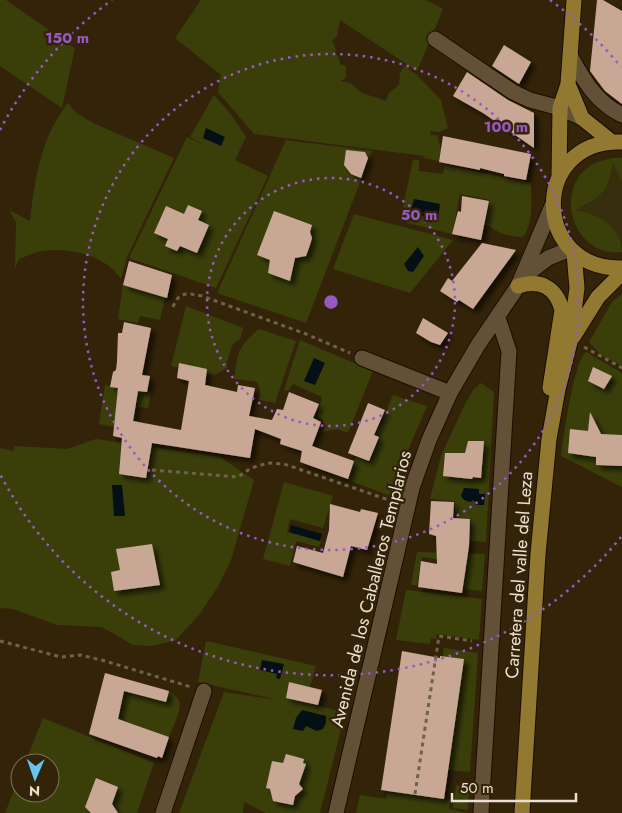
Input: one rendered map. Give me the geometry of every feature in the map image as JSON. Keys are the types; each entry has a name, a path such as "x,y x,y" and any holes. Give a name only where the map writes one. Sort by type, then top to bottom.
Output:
{"main road":[{"path":"559,176 560,108 568,84 574,0"},
{"path":"568,84 582,118 617,142"},
{"path":"569,346 577,288 572,251 556,222 552,206 554,191 559,176 566,165 576,156 593,146 617,142"},
{"path":"572,251 590,263 608,268 622,268"},
{"path":"569,346 598,297 622,273"},
{"path":"520,282 540,284 552,291 559,300 562,310 550,386 549,439"},
{"name":"Carretera del valle del Leza","path":"522,813 538,554 549,439 558,389 569,346"}],"street":[{"path":"435,40 513,92 530,100 560,108 582,118"},
{"path":"570,57 584,81 596,96 610,109 622,115"},
{"name":"Avenida de los Caballeros Templarios","path":"336,813 412,488 428,440 450,393 478,345 498,318 520,282 552,206"},
{"name":"Avenida de los Caballeros Templarios","path":"520,282 548,258 572,251"},
{"path":"480,813 509,351 498,318"},
{"path":"362,358 450,393"},
{"path":"163,813 204,691"}],"path":[{"path":"173,307 176,298 180,295 202,296 306,334 362,358"},
{"path":"569,346 579,345 622,368"},
{"path":"152,470 238,477 252,468 268,464 284,464 386,499 396,500"},
{"path":"414,794 439,636 472,641"},
{"path":"0,641 61,657 81,655 204,691"}],"green space":[{"path":"0,0 6,0 75,48 62,108 0,66"},
{"path":"201,0 426,0 443,9 417,71 340,20 337,36 332,41 340,64 346,66 346,78 340,81 350,83 362,93 386,101 389,93 399,85 400,74 404,66 417,75 441,100 448,128 439,132 430,131 431,135 437,135 441,150 439,161 425,158 424,156 254,134 218,92 221,75 175,38"},
{"path":"214,95 230,113 246,137 235,160 268,176 216,288 129,258 187,137 206,146 190,137"},
{"path":"68,103 76,113 95,124 174,158 127,257 121,279 106,264 86,254 64,250 42,251 31,254 19,259 15,269 16,222 9,210 30,221 34,189 45,144 51,130"},
{"path":"286,140 372,151 306,323 217,293"},
{"path":"613,158 622,158 622,182 613,163 606,188 598,197 576,210 608,222 618,234 622,252 605,251 591,245 581,234 574,220 571,206 573,190 579,176 591,165"},
{"path":"413,160 419,160 419,171 443,174 445,165 531,183 530,218 527,231 523,237 515,237 485,225 490,200 460,194 452,234 400,221"},
{"path":"354,214 453,240 410,293 333,269"},
{"path":"123,285 165,297 160,320 140,316 138,323 118,319"},
{"path":"622,294 622,366 601,355 589,342 612,302"},
{"path":"186,306 243,328 240,339 233,344 227,361 227,368 214,375 171,366"},
{"path":"259,329 296,341 275,403 259,400 260,389 257,382 234,379 240,351"},
{"path":"300,340 373,371 348,433 337,429 322,432 325,425 323,419 317,416 322,397 293,384 288,391 284,390"},
{"path":"586,352 622,373 622,487 561,456 573,385 581,359"},
{"path":"481,383 494,392 486,542 470,541 471,519 454,517 455,501 430,499 441,456 465,404 474,389"},
{"path":"105,385 151,392 148,408 137,407 135,421 115,417 114,427 99,424"},
{"path":"393,395 427,406 405,457 393,497 348,480 356,457 370,463 380,436 376,434"},
{"path":"96,439 220,457 254,480 231,560 219,585 199,615 175,641 150,646 133,645 102,627 57,625 13,609 0,608 0,448 14,451 14,446 67,449"},
{"path":"284,482 333,496 323,528 290,519 287,532 321,541 319,547 296,541 290,566 263,559"},
{"path":"417,552 485,554 482,591 463,589 465,564 422,557 417,585 411,585"},
{"path":"406,590 482,599 479,640 437,634 436,639 431,638 430,644 396,640"},
{"path":"206,641 316,666 310,687 289,682 286,697 345,713 320,813 266,813 244,802 243,813 179,813 224,692 278,700 198,682"},
{"path":"444,648 478,653 470,772 448,770 432,734"},
{"path":"156,687 175,695 179,700 179,712 169,737 118,719 124,691 153,699"},
{"path":"43,718 154,763 137,813 5,813 10,800 10,803 60,803 60,753 29,753"},
{"path":"456,785 469,787 468,810 453,808"},
{"path":"388,791 450,800 449,809 467,813 356,813 360,795 386,799"}],"sand":[{"path":"613,162 622,182 622,243 609,224 590,213 575,210 591,202 606,187"}],"shaded area":[{"path":"206,128 225,137 221,146 203,138"},
{"path":"414,199 440,204 438,220 410,213"},
{"path":"418,247 424,256 413,272 408,271 404,264"},
{"path":"314,358 325,363 315,385 304,381"},
{"path":"112,485 122,485 125,516 114,516"},
{"path":"464,488 479,489 479,494 485,494 484,505 476,505 474,500 470,502 464,500 461,496"},
{"path":"291,525 322,534 320,541 289,532"},
{"path":"262,660 284,664 280,679 276,678 277,674 260,670"},
{"path":"302,710 326,716 326,723 323,729 317,731 306,726 303,731 293,729 296,718"}],"building":[{"path":"597,0 603,0 622,11 622,104 605,91 590,71"},
{"path":"504,45 531,62 519,84 492,66"},
{"path":"467,72 508,100 534,113 534,148 483,113 453,96"},
{"path":"443,136 531,154 526,180 504,176 504,174 480,168 480,170 439,162"},
{"path":"346,150 365,152 368,158 361,178 351,174 344,165"},
{"path":"462,196 489,201 481,240 452,234 458,211 461,212"},
{"path":"188,205 202,211 198,220 209,225 197,253 180,246 177,251 165,246 168,239 154,233 166,206 184,214"},
{"path":"274,211 312,225 310,232 312,238 306,256 295,258 290,281 268,273 270,260 257,255"},
{"path":"482,243 516,250 473,309 459,300 457,302 440,291 448,278 452,281"},
{"path":"129,261 172,275 167,298 123,285"},
{"path":"423,318 448,333 440,345 416,333"},
{"path":"124,322 151,328 142,375 150,376 147,392 138,391 133,421 181,430 189,381 177,378 179,363 207,369 205,385 237,392 238,385 255,388 249,416 272,420 277,409 283,410 289,392 319,404 313,418 321,422 312,446 354,461 348,479 300,462 302,451 280,444 281,439 255,429 250,458 152,443 146,478 119,474 122,438 113,436 118,388 110,387 113,372 116,370 118,333 122,333"},
{"path":"593,367 612,376 604,389 588,381"},
{"path":"368,403 385,410 374,435 379,437 369,461 348,453"},
{"path":"590,412 601,434 622,435 622,466 596,465 596,457 568,453 570,429 588,431"},
{"path":"468,441 484,441 481,478 443,476 445,453 465,453"},
{"path":"431,501 454,502 453,518 470,519 469,546 462,593 418,587 421,561 437,564 436,536 429,534"},
{"path":"330,504 360,512 361,509 378,513 367,550 351,546 343,577 293,562 297,546 323,553 329,530"},
{"path":"152,544 160,585 114,591 111,572 120,570 116,549"},
{"path":"402,651 440,658 440,656 464,659 444,799 381,790"},
{"path":"105,673 169,691 166,702 124,691 118,719 169,737 162,758 158,756 157,758 89,734"},
{"path":"289,682 322,690 318,705 286,698"},
{"path":"286,754 304,759 303,763 306,764 299,784 303,789 295,796 293,805 273,801 270,789 266,788 272,761 283,763"},
{"path":"96,778 118,787 112,804 118,813 91,813 85,807"}]}
